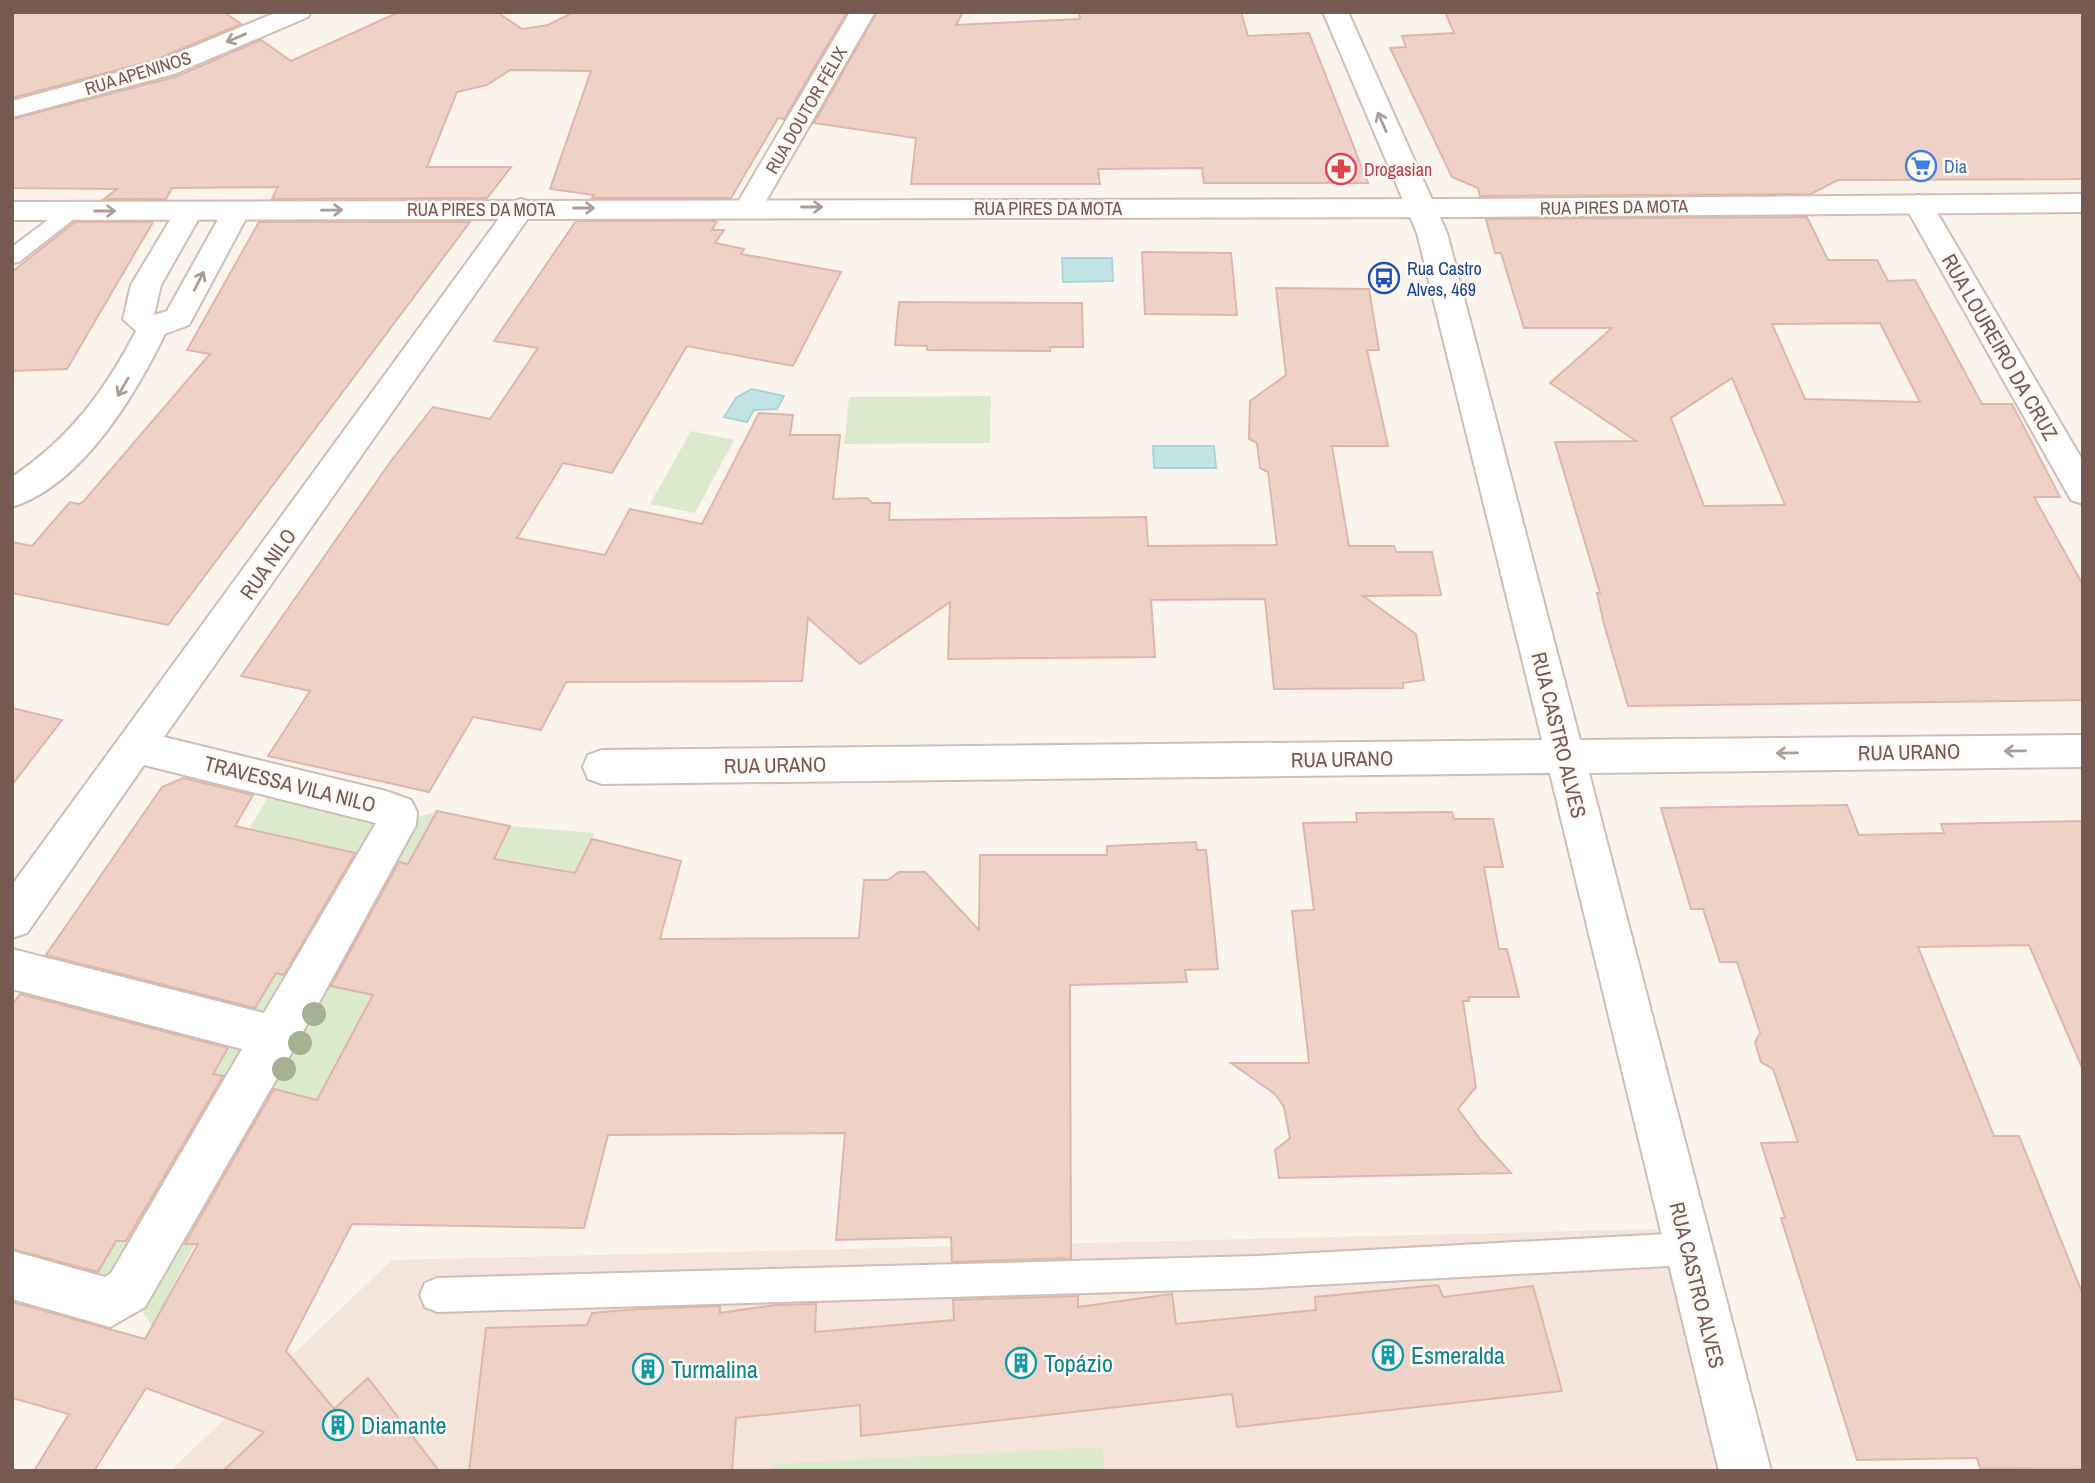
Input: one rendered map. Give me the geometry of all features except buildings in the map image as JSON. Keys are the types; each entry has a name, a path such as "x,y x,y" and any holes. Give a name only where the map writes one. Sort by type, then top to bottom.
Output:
{"street":[{"name":"RUA APENINOS","path":"12,109 165,68 299,12"},
{"name":"RUA DOUTOR FÉLIX","path":"749,207 863,12"},
{"name":"RUA CASTRO ALVES","path":"1335,12 1420,207 1444,276 1745,1471"},
{"name":"RUA PIRES DA MOTA","path":"12,211 2083,203"},
{"name":"RUA LOUREIRO DA CRUZ","path":"1919,204 2083,491"},
{"name":"RUA NILO","path":"12,919 521,208"},
{"path":"189,211 146,285 140,302 138,319 154,326 178,318 187,307 236,211"},
{"path":"12,494 74,448 99,422 122,390 154,326"},
{"name":"TRAVESSA VILA NILO","path":"12,1275 110,1303 128,1290 396,825 397,812 137,747"},
{"name":"RUA URANO","path":"602,768 2083,751"},
{"path":"12,969 276,1037"}],"lane":[{"path":"12,257 72,211"},
{"path":"437,1295 1257,1272 1687,1249"}],"shaded area":[{"path":"1659,1229 1720,1471 170,1471 392,1260"}],"green space":[{"path":"991,396 990,443 844,444 849,397"},
{"path":"691,431 734,440 695,513 650,504"},
{"path":"271,793 396,825 437,811 341,987 415,1005 368,1102 214,1208 152,1326 128,1290 84,1295 233,1040 45,957 118,975 144,936 155,939 131,978 153,983 163,967 178,979 173,988 255,1009 347,851 249,829"},
{"path":"510,826 595,833 560,902 510,861 494,859"},
{"path":"1103,1447 1104,1471 774,1471 775,1464"}],"water":[{"path":"1062,258 1112,258 1113,281 1063,282"},
{"path":"751,389 784,396 777,409 754,410 747,422 724,417 736,398"},
{"path":"1153,446 1214,446 1216,468 1154,468"}],"place":[{"name":"Dia","path":"1921,166"},
{"name":"Drogasian","path":"1341,169"},
{"name":"Rua Castro Alves, 469","path":"1384,278"},
{"name":"Esmeralda","path":"1388,1355"},
{"name":"Topázio","path":"1021,1363"},
{"name":"Turmalina","path":"648,1369"},
{"name":"Diamante","path":"338,1425"}]}
